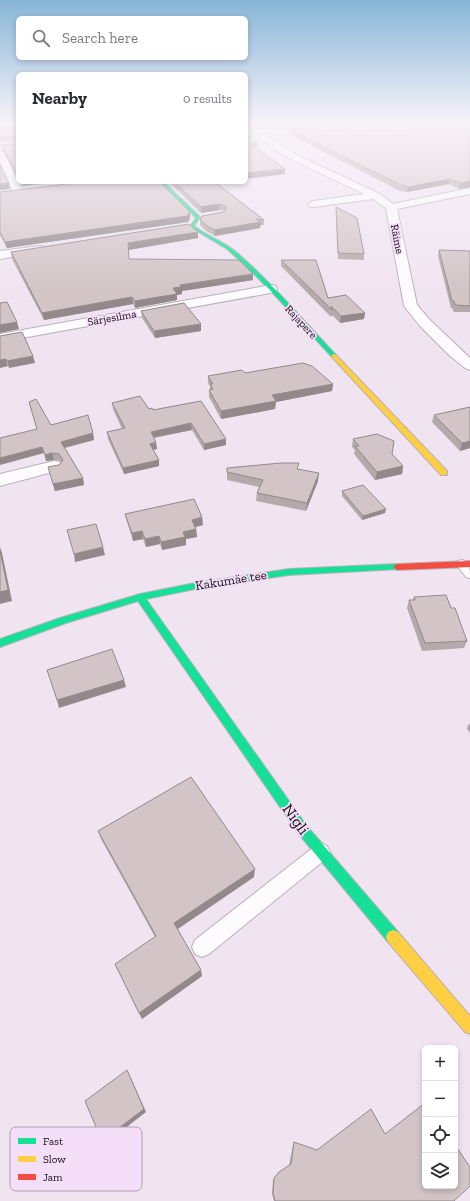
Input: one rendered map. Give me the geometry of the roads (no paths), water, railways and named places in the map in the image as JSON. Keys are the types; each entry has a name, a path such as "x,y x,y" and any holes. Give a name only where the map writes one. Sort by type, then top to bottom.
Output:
{"street":[{"name":"Räime","path":"341,179 376,196 391,207 411,306 444,342 470,365"},
{"path":"6,194 22,192 18,184"},
{"name":"Rajapere","path":"164,184 195,222 201,234 232,251 271,289 444,473"},
{"path":"391,207 470,191"},
{"path":"313,204 376,196"},
{"path":"0,255 54,247"},
{"name":"Särjesilma","path":"0,338 271,289"},
{"path":"0,480 54,466"},
{"name":"Kakumäe tee","path":"0,643 63,620 140,597 237,578 289,572 466,564"},
{"name":"Nigli","path":"140,597 302,829 470,1027"}],"lane":[{"path":"466,564 470,574"},
{"path":"202,947 321,852"}]}
